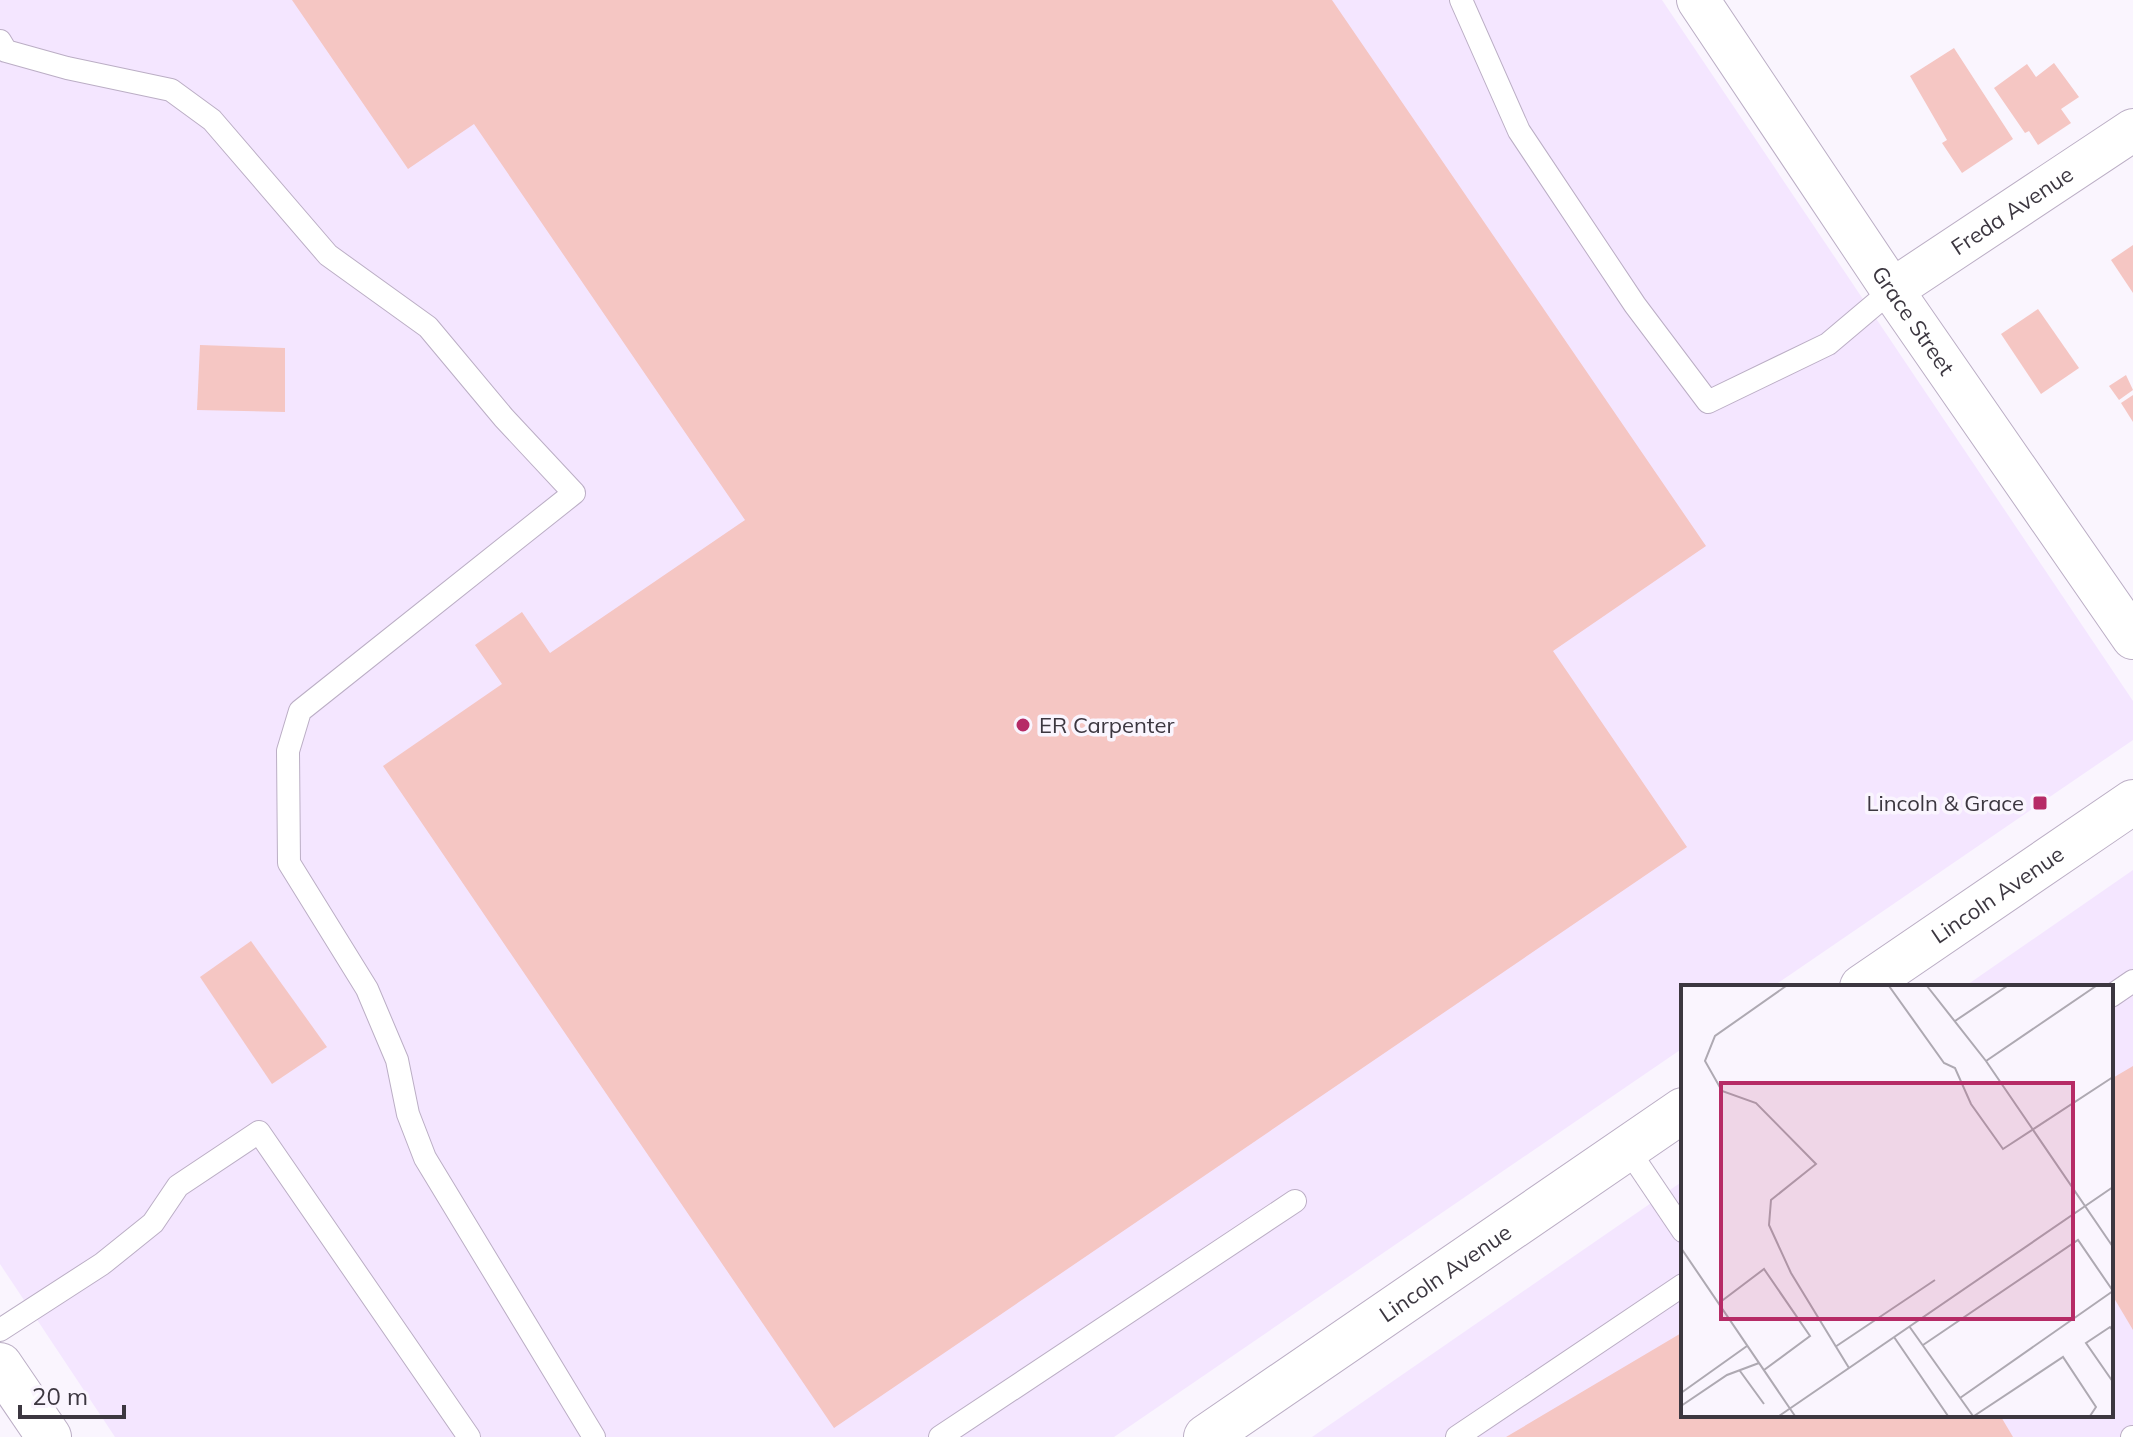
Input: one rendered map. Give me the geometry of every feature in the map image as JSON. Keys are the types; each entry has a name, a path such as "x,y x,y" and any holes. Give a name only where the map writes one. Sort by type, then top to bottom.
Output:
{"street":[{"name":"Grace Street","path":"1698,0 1892,290 2133,638"},
{"name":"Freda Avenue","path":"1892,290 2133,130"},
{"name":"Lincoln Avenue","path":"1865,985 2133,802"},
{"name":"Lincoln Avenue","path":"1206,1437 1681,1111"},
{"path":"0,1365 49,1437"}],"lane":[{"path":"1461,0 1519,131 1635,305 1708,402 1828,344 1892,290"},
{"path":"0,41 6,51 67,68 171,90 212,120 328,255 428,327 504,418 574,493 300,711 288,751 289,863 367,989 397,1060 408,1114 425,1158 594,1437"},
{"path":"2113,995 2133,981"},
{"path":"0,1330 102,1264 153,1223 178,1186 259,1132 469,1437"},
{"path":"1627,1148 1681,1228"},
{"path":"940,1437 1295,1201"},
{"path":"1457,1437 1681,1286"}],"shaded area":[{"path":"0,0 1662,0 2133,701 2133,740 1775,985 1681,985 1681,1049 1114,1437 115,1437 0,1264"},
{"path":"2133,870 2133,1437 1312,1437 1681,1182 1681,1417 2113,1417 2113,985 1967,985"}],"building":[{"name":"ER Carpenter","path":"292,0 1332,0 1706,546 1553,651 1687,847 834,1428 383,766 502,684 475,645 522,612 550,653 745,520 474,124 408,169"},
{"path":"1954,48 2013,139 1962,173 1942,143 1947,140 1910,76"},
{"path":"2054,63 2079,97 2061,109 2071,123 2038,145 2029,131 2025,133 1994,88 2027,64 2036,77"},
{"path":"2133,245 2133,293 2111,260"},
{"path":"2038,309 2079,368 2041,394 2001,334"},
{"path":"200,345 285,348 285,412 197,410"},
{"path":"2126,375 2133,390 2119,400 2109,386"},
{"path":"2133,395 2133,422 2121,403"},
{"path":"251,941 327,1047 272,1084 200,977"},
{"path":"2133,1066 2133,1330 2113,1296 2113,1078"},
{"path":"1681,1333 1681,1417 2001,1417 2013,1437 1506,1437"}],"place":[{"name":"ER Carpenter","path":"1023,725"},
{"name":"Lincoln & Grace","path":"2040,803"}]}
